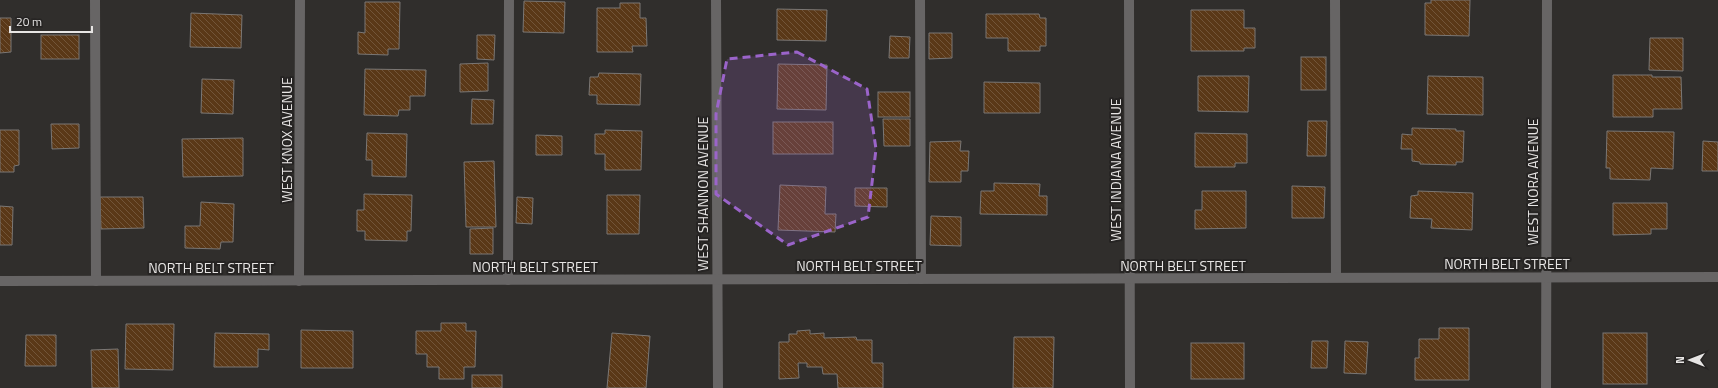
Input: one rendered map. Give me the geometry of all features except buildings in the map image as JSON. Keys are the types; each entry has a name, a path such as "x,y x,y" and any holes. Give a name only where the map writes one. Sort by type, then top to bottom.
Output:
{"street":[{"path":"95,0 96,281"},
{"name":"WEST KNOX AVENUE","path":"299,281 300,0"},
{"path":"508,280 509,0"},
{"name":"WEST SHANNON AVENUE","path":"716,0 716,279 718,388"},
{"path":"920,0 921,279"},
{"name":"WEST INDIANA AVENUE","path":"1129,0 1130,388"},
{"path":"1335,0 1336,278"},
{"name":"WEST NORA AVENUE","path":"1546,388 1547,0"},
{"name":"NORTH BELT STREET","path":"0,282 1718,277"}],"highlighted area":[{"path":"797,52 867,89 876,149 868,217 788,245 716,194 716,114 727,59"}]}
